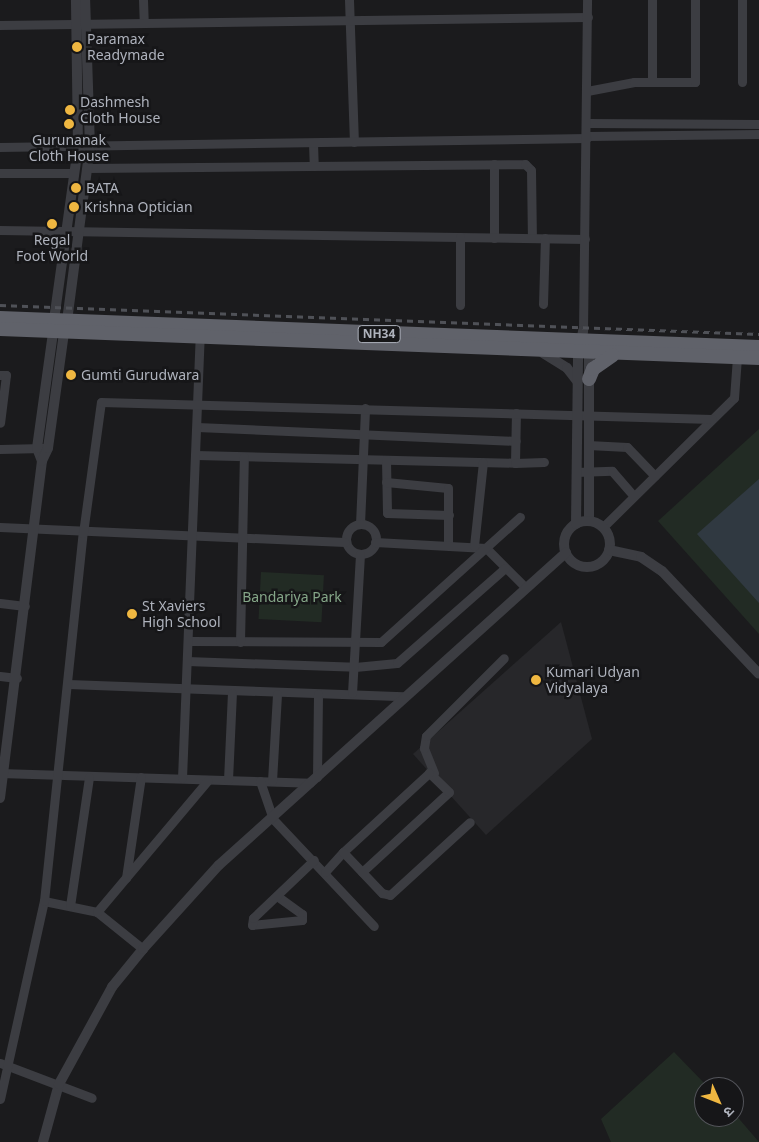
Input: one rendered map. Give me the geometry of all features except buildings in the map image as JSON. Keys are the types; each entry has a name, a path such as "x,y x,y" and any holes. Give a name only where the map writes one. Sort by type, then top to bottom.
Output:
{"highway":[{"name":"NH34","path":"0,318 59,327 200,338 314,336 543,353 584,345 613,355 759,347"},
{"name":"NH34","path":"0,329 59,327 584,345 701,351 737,357 759,358"},
{"path":"583,380 593,369 613,355"}],"street":[{"path":"59,327 78,230 90,148 81,24 76,0"},
{"path":"0,798 2,772 17,678 43,448 59,327 66,231 78,147 81,24 85,0"},
{"path":"143,0 144,22"},
{"path":"349,0 354,142"},
{"path":"576,524 576,414 583,380 584,345 588,0"},
{"path":"652,0 652,82"},
{"path":"588,91 652,82 695,82 695,0"},
{"path":"742,0 742,82"},
{"path":"0,25 588,17"},
{"path":"587,123 759,124"},
{"path":"0,147 90,148 759,134"},
{"path":"313,143 314,166"},
{"path":"87,168 494,164 531,167 532,238"},
{"path":"494,164 494,238"},
{"path":"0,173 74,172"},
{"path":"0,230 585,239"},
{"path":"460,237 460,305"},
{"path":"543,304 545,238"},
{"path":"182,778 200,338"},
{"path":"543,353 561,363 583,380 588,414 587,472 589,521"},
{"path":"603,527 737,393 737,357"},
{"path":"0,375 6,375 0,423"},
{"path":"0,1099 5,1065 44,901 60,774 83,533 101,402 198,402 712,419"},
{"path":"360,524 360,460 365,408"},
{"path":"515,462 516,414"},
{"path":"197,427 516,441"},
{"path":"588,444 627,447 655,476"},
{"path":"0,449 43,448"},
{"path":"196,455 360,460 544,462"},
{"path":"240,642 244,457"},
{"path":"386,460 388,514 449,515"},
{"path":"474,546 483,462"},
{"path":"576,472 612,472 634,496"},
{"path":"386,482 447,486 448,543"},
{"path":"189,641 357,644 388,638 520,516"},
{"path":"43,1142 59,1084 112,987 142,949 219,865 273,819 404,696 525,587 566,553 567,534 576,524 589,521 603,527"},
{"path":"345,542 352,526 360,524 372,529 375,542"},
{"path":"0,527 83,533 345,542"},
{"path":"566,553 585,566 600,563 609,550 603,527"},
{"path":"345,542 351,551 360,554"},
{"path":"352,694 357,644 360,554 375,542 448,543 486,548 525,587"},
{"path":"609,550 641,556 662,571 759,674"},
{"path":"187,661 355,667 390,665 411,656 505,568"},
{"path":"0,603 25,606"},
{"path":"362,872 446,796 449,788 434,773 424,748 426,736 504,658"},
{"path":"0,676 17,678"},
{"path":"68,684 232,693 404,696"},
{"path":"228,780 232,693"},
{"path":"272,781 277,694"},
{"path":"314,780 318,694"},
{"path":"2,772 89,777 260,781 314,780"},
{"path":"325,872 343,852 425,776 434,773"},
{"path":"70,906 89,777"},
{"path":"126,879 142,777"},
{"path":"97,912 208,780"},
{"path":"260,781 273,819 314,860 374,926"},
{"path":"343,852 384,895 390,895 470,822"},
{"path":"277,896 302,914 302,920 252,925 253,918 314,860"},
{"path":"44,901 97,912 142,949"},
{"path":"5,1065 92,1098"}],"shaded area":[{"path":"759,479 759,603 697,534"},
{"name":"Kumari Udyan Vidyalaya","path":"561,622 592,739 486,835 413,754"}],"green space":[{"path":"759,429 759,634 658,521"},
{"name":"Bandariya Park","path":"261,572 324,575 321,622 259,619"},
{"path":"674,1052 698,1077 694,1077 694,1127 744,1127 744,1125 759,1142 611,1142 601,1119"}],"railway":[{"path":"0,305 759,334"}],"place":[{"name":"Paramax Readymade","path":"77,47"},
{"name":"Dashmesh Cloth House","path":"70,110"},
{"name":"Gurunanak Cloth House","path":"69,124"},
{"name":"BATA","path":"76,188"},
{"name":"Krishna Optician","path":"74,207"},
{"name":"Regal Foot World","path":"52,224"},
{"name":"Gumti Gurudwara","path":"71,375"},
{"name":"St Xaviers High School","path":"132,614"},
{"name":"Kumari Udyan Vidyalaya","path":"536,680"}]}
